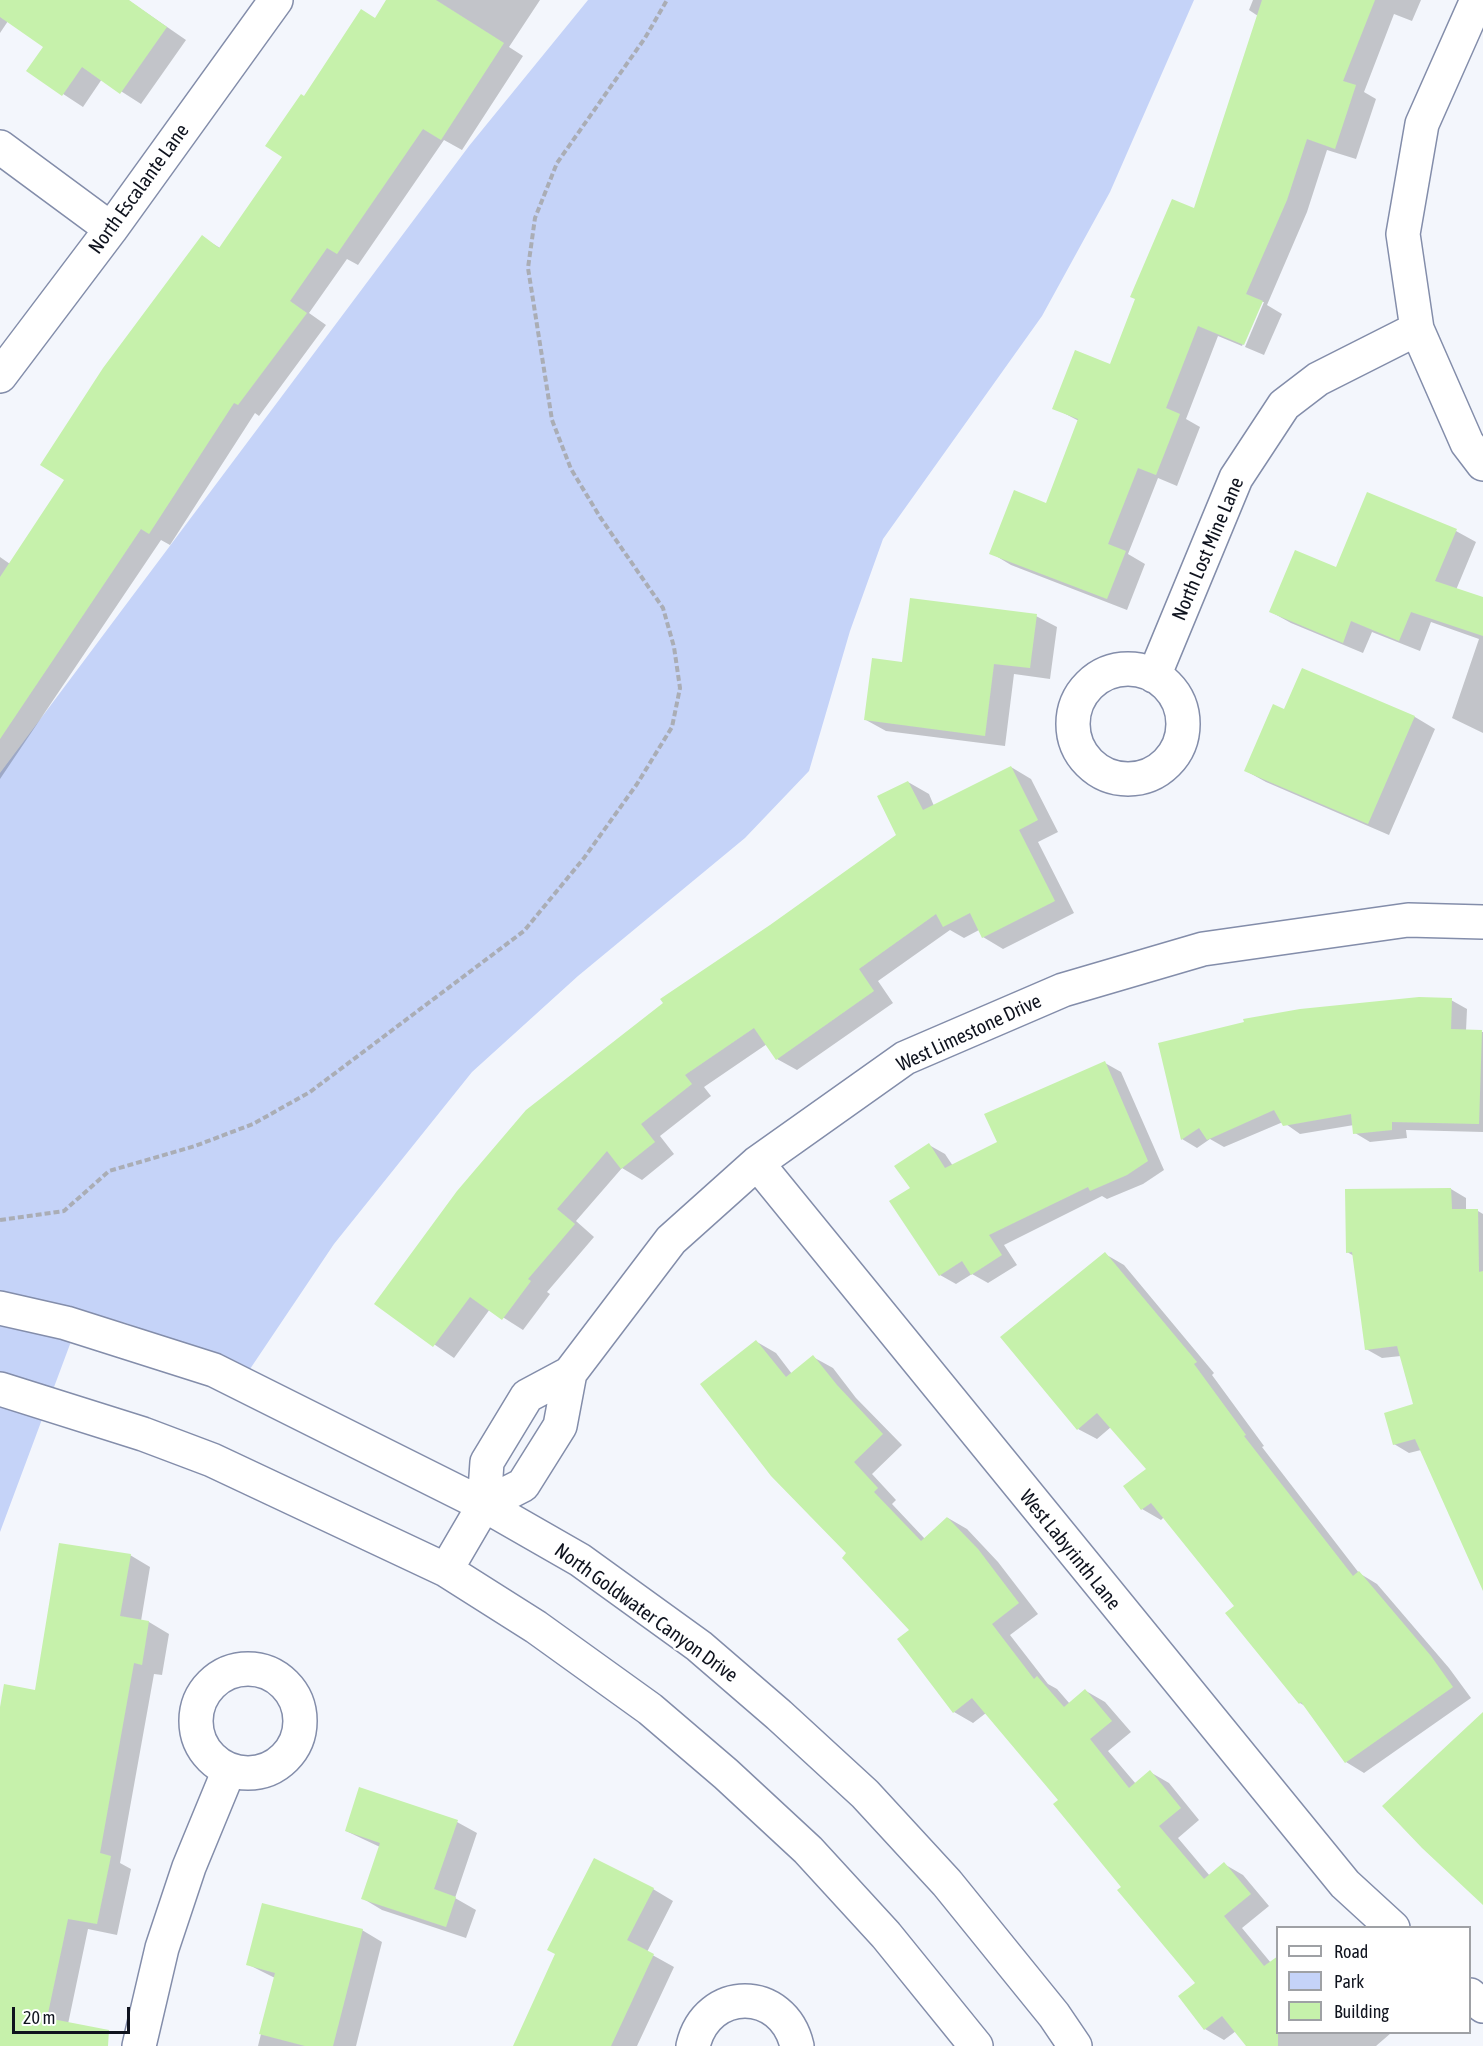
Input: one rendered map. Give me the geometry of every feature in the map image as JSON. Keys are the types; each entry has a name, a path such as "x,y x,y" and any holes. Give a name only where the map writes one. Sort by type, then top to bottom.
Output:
{"street":[{"name":"North Escalante Lane","path":"0,376 111,229 276,0"},
{"path":"1477,0 1422,124 1403,234 1417,328 1467,443 1483,464"},
{"path":"0,147 111,229"},
{"name":"North Lost Mine Lane","path":"1154,676 1236,478 1284,405 1318,379 1417,328"},
{"name":"West Limestone Drive","path":"446,1570 484,1505 487,1462 527,1396 570,1373 671,1240 757,1163 905,1058 1064,990 1203,949 1408,920 1483,922"},
{"name":"West Labyrinth Lane","path":"757,1163 1337,1875 1391,1926"},
{"name":"North Goldwater Canyon Drive","path":"0,1308 66,1323 214,1370 484,1505 580,1560 699,1646 865,1794 947,1883 1054,2015 1075,2046"},
{"name":"West Limestone Drive","path":"484,1505 524,1485 560,1426 570,1373"},
{"path":"0,1389 132,1430 212,1460 446,1570 536,1627 650,1709 726,1774 831,1876 886,1935 976,2046"},
{"path":"139,2046 166,1938 189,1867 229,1770"},
{"path":"1471,1996 1483,2006"},
{"path":"693,2046 698,2029 708,2016 722,2006 738,2001 762,2004 783,2016 793,2030 797,2046"}],"path":[{"path":"0,1220 64,1211 109,1171 195,1146 253,1124 310,1092 524,931 584,858 637,784 672,728 680,688 674,647 663,608 600,517 571,469 552,420 528,268 535,219 557,163 645,38 667,0"}],"green space":[{"path":"588,0 1194,0 1110,192 1042,316 883,539 850,631 809,771 745,838 578,976 472,1072 334,1244 250,1369 126,1323 82,1312 0,1532 0,773 469,146"}],"building":[{"path":"0,0 129,0 167,27 120,94 82,67 62,96 26,71 43,47 0,17"},
{"path":"386,0 436,0 504,43 441,140 423,129 337,254 327,248 290,301 307,313 238,405 234,403 149,534 141,529 0,739 0,577 64,480 40,465 103,368 202,235 219,248 282,157 265,146 301,94 304,96 361,9 375,18"},
{"path":"1262,0 1375,0 1343,81 1356,85 1335,149 1307,139 1287,200 1246,294 1263,301 1244,345 1198,326 1166,408 1180,414 1156,475 1138,468 1108,544 1126,551 1107,599 989,554 1014,490 1046,503 1078,419 1052,409 1075,350 1110,364 1135,299 1130,297 1172,199 1194,208"},
{"path":"1367,492 1457,529 1435,581 1483,597 1483,636 1411,612 1399,641 1351,621 1343,643 1269,612 1295,550 1336,567"},
{"path":"910,598 1037,614 1030,668 994,664 985,736 864,720 872,658 902,662"},
{"path":"1302,668 1415,716 1368,824 1244,771 1273,704 1284,709"},
{"path":"1011,766 1038,820 1019,830 1055,901 982,938 970,913 943,927 936,914 859,969 874,991 776,1060 754,1028 685,1075 692,1084 641,1124 655,1142 621,1169 607,1151 557,1209 575,1224 528,1279 531,1281 502,1320 470,1297 433,1347 374,1304 457,1191 526,1110 663,1003 660,999 770,925 896,835 877,796 908,781 923,810"},
{"path":"1419,997 1452,998 1451,1029 1482,1030 1479,1124 1392,1122 1392,1130 1353,1134 1351,1114 1283,1126 1274,1110 1207,1140 1199,1128 1181,1140 1158,1043 1244,1022 1243,1019 1300,1009"},
{"path":"1105,1061 1148,1161 1127,1175 1090,1191 1088,1187 989,1235 1002,1255 971,1275 962,1261 939,1276 889,1201 910,1188 894,1166 929,1143 945,1168 997,1142 984,1114"},
{"path":"1451,1188 1452,1209 1478,1209 1479,1272 1483,1271 1483,1591 1415,1439 1393,1445 1384,1413 1413,1404 1397,1346 1365,1350 1352,1252 1346,1253 1345,1189"},
{"path":"1105,1252 1197,1362 1194,1364 1246,1435 1244,1436 1353,1576 1359,1571 1431,1656 1453,1687 1345,1763 1301,1702 1299,1704 1225,1613 1234,1606 1151,1503 1141,1510 1123,1486 1146,1469 1097,1413 1077,1430 1000,1337"},
{"path":"756,1340 786,1377 813,1355 837,1385 883,1434 854,1462 878,1488 874,1492 921,1541 947,1517 978,1549 1019,1603 992,1624 1034,1679 1037,1676 1064,1707 1085,1689 1112,1721 1090,1739 1129,1788 1150,1770 1181,1808 1159,1826 1204,1879 1224,1862 1251,1894 1224,1916 1264,1966 1276,1957 1278,2046 1246,2046 1222,2016 1204,2030 1178,1996 1195,1983 1117,1890 1121,1887 1053,1804 1058,1800 972,1698 953,1713 897,1639 909,1630 842,1558 846,1553 771,1476 700,1384"},
{"path":"59,1543 131,1554 120,1616 149,1621 142,1665 134,1663 100,1853 111,1856 97,1924 68,1919 47,2018 109,2030 108,2046 0,2046 0,1707 4,1684 35,1690"},
{"path":"1483,1712 1483,1905 1422,1848 1382,1806"},
{"path":"359,1787 458,1820 434,1889 456,1897 446,1927 361,1899 380,1843 345,1831"},
{"path":"594,1858 654,1888 627,1940 654,1954 611,2046 513,2046 555,1954 547,1950"},
{"path":"262,1903 363,1929 333,2046 305,2046 259,2034 275,1973 246,1965"}]}
